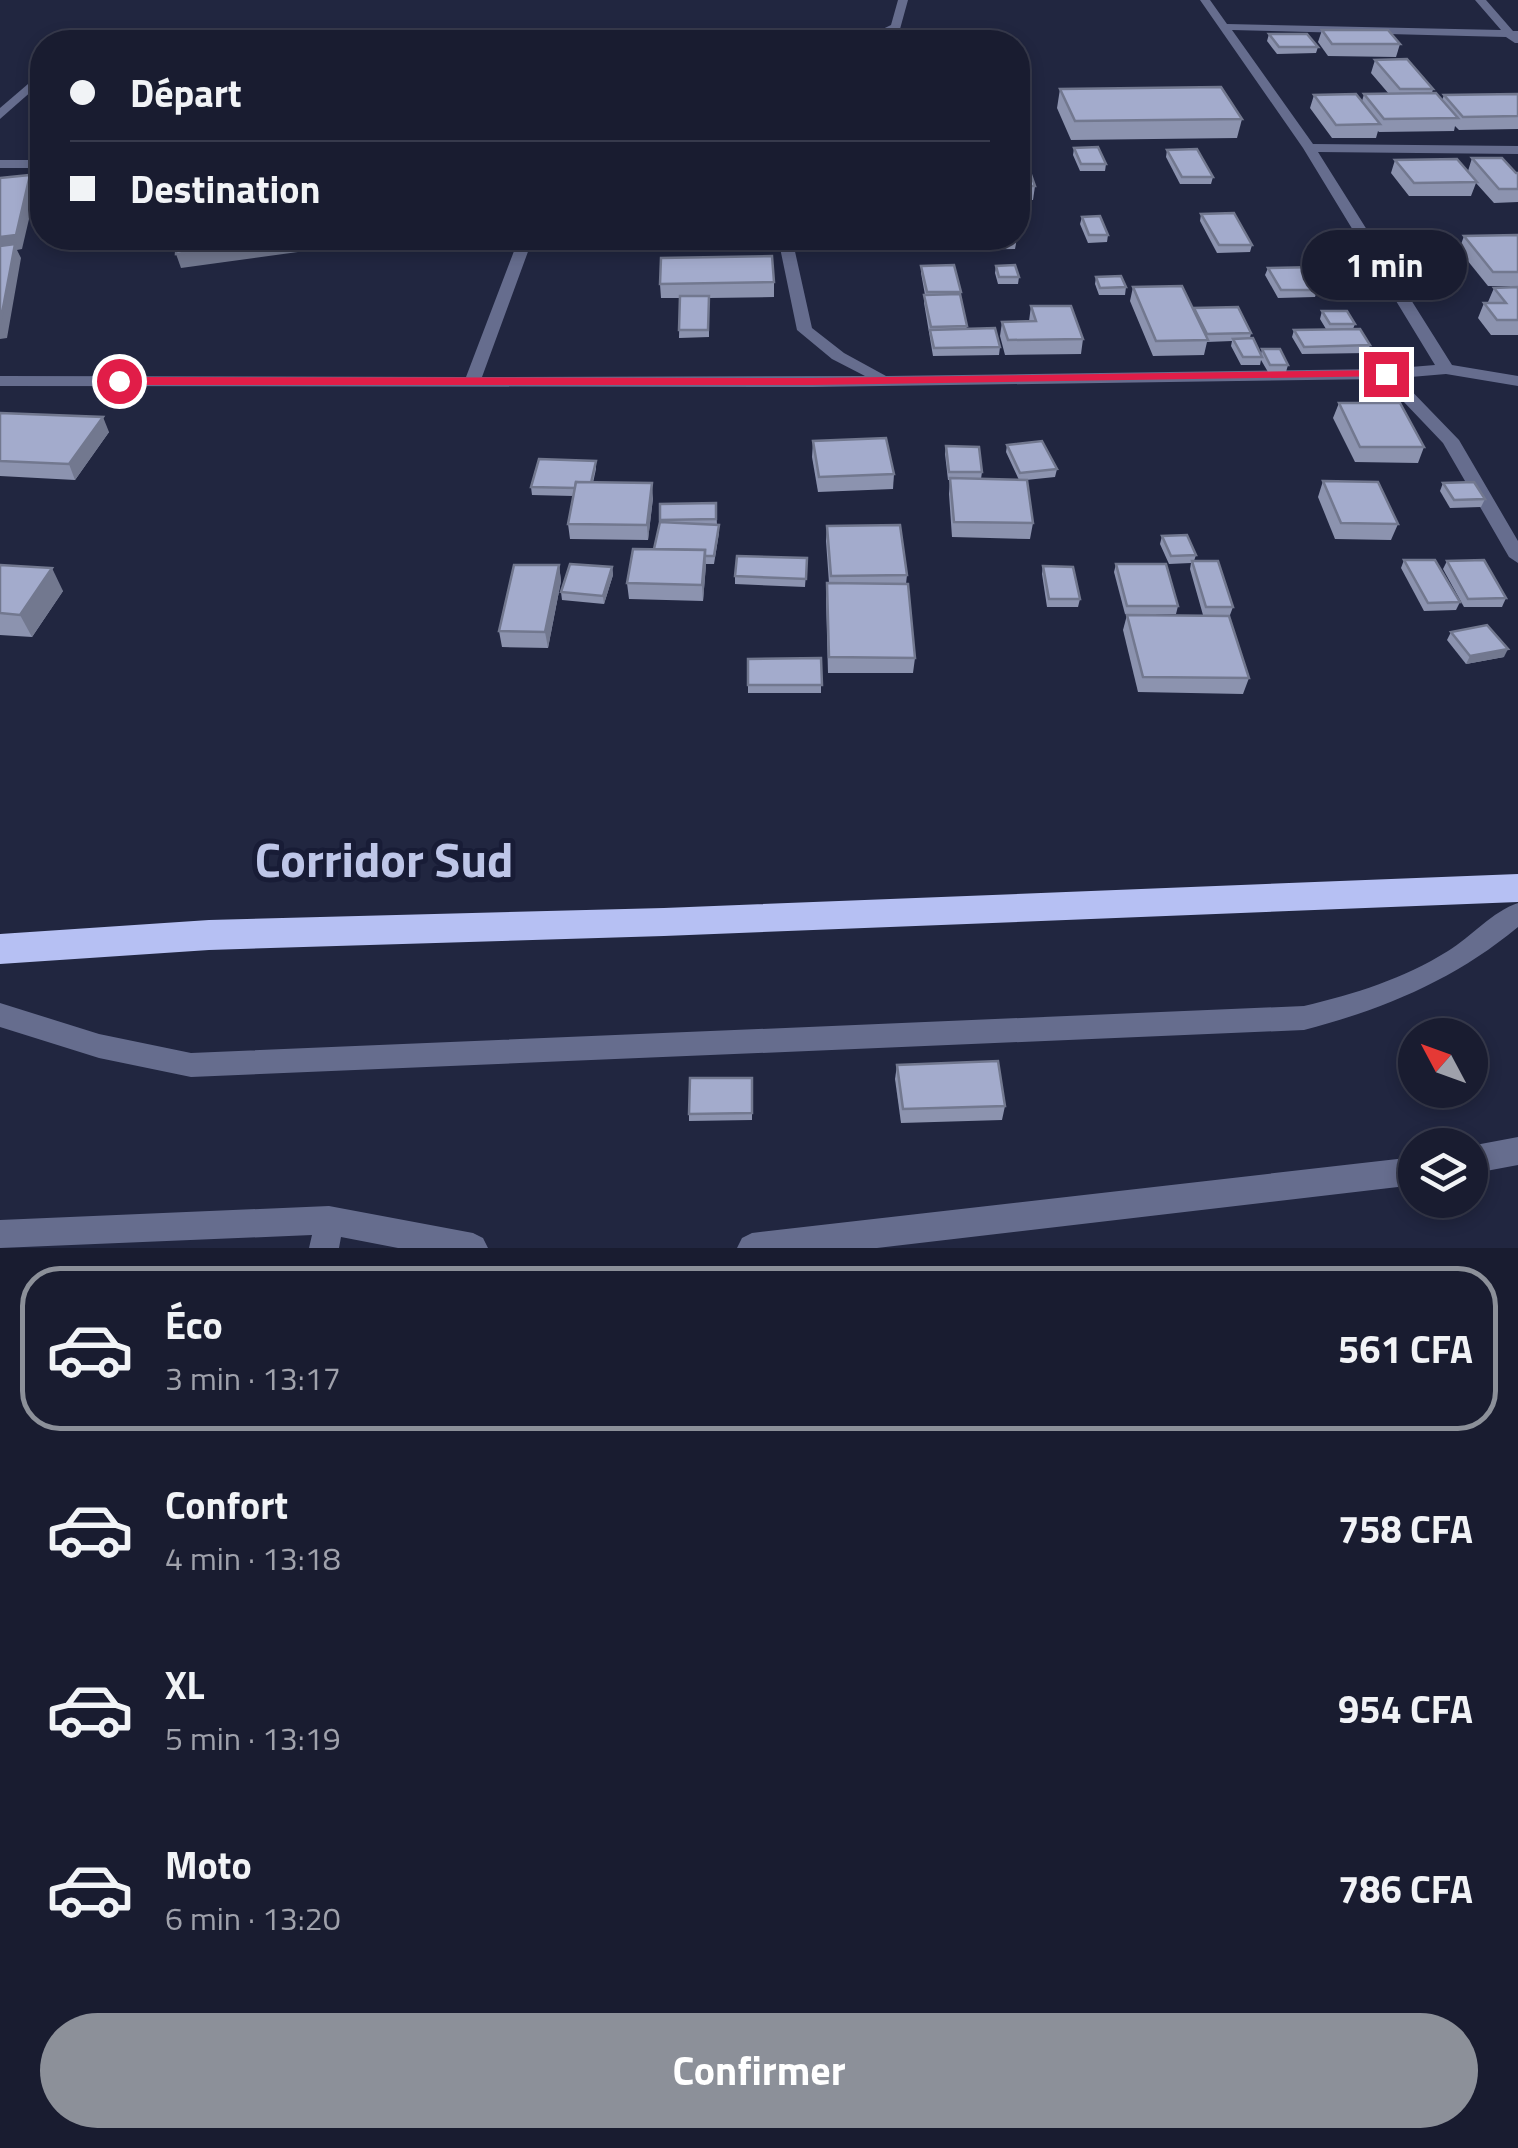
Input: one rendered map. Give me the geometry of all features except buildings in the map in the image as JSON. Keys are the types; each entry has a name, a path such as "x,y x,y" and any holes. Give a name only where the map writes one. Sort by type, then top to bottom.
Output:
{"highway":[{"path":"0,949 209,935 664,922 1518,888"}],"street":[{"path":"891,30 896,28 903,0"},
{"path":"1205,0 1309,148 1446,369"},
{"path":"1480,0 1515,37"},
{"path":"1225,26 1515,37"},
{"path":"0,115 30,87"},
{"path":"1309,148 1518,150"},
{"path":"0,164 30,164"},
{"path":"472,382 522,250"},
{"path":"787,250 804,330 838,356 884,380"},
{"path":"0,381 884,380 1386,374 1446,369 1518,381"},
{"path":"1386,374 1450,440 1518,557"},
{"path":"0,1015 99,1046 191,1065 1304,1018 1372,1002 1447,967 1518,912"},
{"path":"1488,1157 1518,1151"},
{"path":"752,1248 1398,1173"},
{"path":"0,1234 326,1234 473,1248"}],"district":[{"name":"Corridor Sud","path":"384,860"}],"route":[{"path":"119,381 813,382 1170,374 1386,374"}]}
